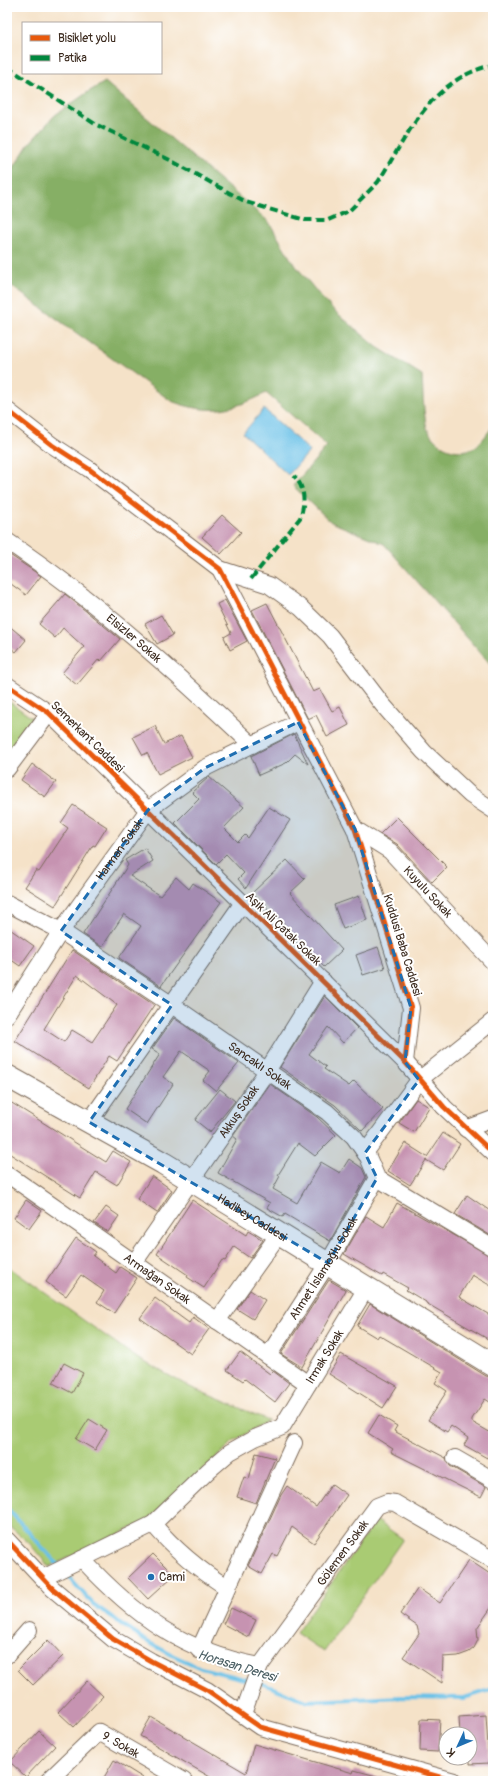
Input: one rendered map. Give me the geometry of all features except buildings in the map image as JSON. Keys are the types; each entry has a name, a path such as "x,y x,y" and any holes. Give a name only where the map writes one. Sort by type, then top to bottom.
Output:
{"main road":[{"name":"Hadibey Caddesi","path":"7,1076 191,1180 493,1365"}],"street":[{"path":"7,410 52,445 89,469 220,569 269,585 301,608 330,636 382,704 424,752 470,795 493,810"},
{"name":"Elsizler Sokak","path":"7,541 71,587 128,633 252,745"},
{"name":"Kuddusi Baba Caddesi","path":"220,569 298,722 355,829 411,1008 405,1062"},
{"name":"Semerkant Caddesi","path":"7,685 49,712 148,810"},
{"path":"7,769 49,712"},
{"name":"Harman Sokak","path":"7,1015 61,932 148,810 205,768 298,722"},
{"name":"Aşık Ali Çatak Sokak","path":"148,810 242,904 405,1062"},
{"name":"Kuyulu Sokak","path":"355,829 390,851 493,962"},
{"name":"Sancaklı Sokak","path":"7,903 61,932 172,1005 337,1120 354,1137 365,1153 377,1178"},
{"path":"89,1122 242,904"},
{"name":"Akkuş Sokak","path":"134,1263 267,1071 323,981"},
{"path":"365,1153 419,1080 493,1021"},
{"path":"405,1062 419,1080 466,1129 493,1153"},
{"path":"466,1129 493,1119"},
{"name":"Armağan Sokak","path":"7,1174 308,1384"},
{"path":"377,1178 493,1248"},
{"name":"Ahmet İslamoğlu Sokak","path":"268,1356 328,1263 377,1178"},
{"path":"217,1321 279,1234"},
{"name":"Irmak Sokak","path":"153,1524 230,1452 255,1438 282,1426 367,1287"},
{"path":"200,1650 294,1443"},
{"path":"455,1458 493,1480"},
{"name":"Gölemen Sokak","path":"243,1714 260,1666 373,1510 381,1503 395,1504 493,1560"},
{"path":"43,1578 153,1524 169,1542 192,1563 228,1588"},
{"path":"7,1540 43,1578 74,1607 113,1639 151,1661 207,1690 260,1727 454,1781"},
{"path":"82,1559 116,1594 144,1618 165,1632 200,1650 226,1659 260,1666"},
{"path":"7,1654 29,1630"},
{"name":"9. Sokak","path":"48,1781 99,1732 184,1781"}],"highlighted area":[{"path":"298,722 355,829 411,1008 405,1062 419,1080 365,1153 377,1178 328,1263 89,1122 172,1005 61,931 148,810 205,768"}],"green space":[{"path":"105,82 269,222 292,261 321,297 337,313 377,347 422,375 426,424 428,431 438,443 452,450 468,450 478,445 493,426 493,667 384,544 331,522 293,486 327,446 266,393 242,404 220,409 197,408 171,401 7,283 7,178 28,145 55,115"},
{"path":"7,700 32,718 7,753"},
{"path":"7,1266 137,1358 190,1387 268,1420 233,1442 147,1521 49,1567 30,1544 7,1524"},
{"path":"376,1520 403,1539 324,1652 296,1633"}],"water":[{"path":"264,409 310,451 288,475 243,433"}],"waterway":[{"name":"Horasan Deresi","path":"7,1508 59,1566"},
{"name":"Horasan Deresi","path":"64,1572 93,1604 144,1640 201,1668 252,1681"},
{"name":"Horasan Deresi","path":"258,1682 307,1701 402,1697 464,1698 493,1689"}],"marked path":[{"path":"7,67 95,124 170,160 246,202 305,220 328,220 349,211 378,182 412,127 424,110 438,95 453,82 472,72 493,65"},
{"path":"7,82 15,73"},
{"path":"251,579 300,518 303,507 303,496 301,486 294,476"}],"cycle path":[{"path":"7,410 52,445 89,469 220,569 355,829 411,1008 405,1062"},
{"path":"7,685 49,713 405,1062 444,1107 493,1153"},
{"path":"7,1540 52,1588 113,1639 151,1661 207,1690 260,1727 454,1781"}],"place":[{"name":"Cami","path":"151,1577"}]}
